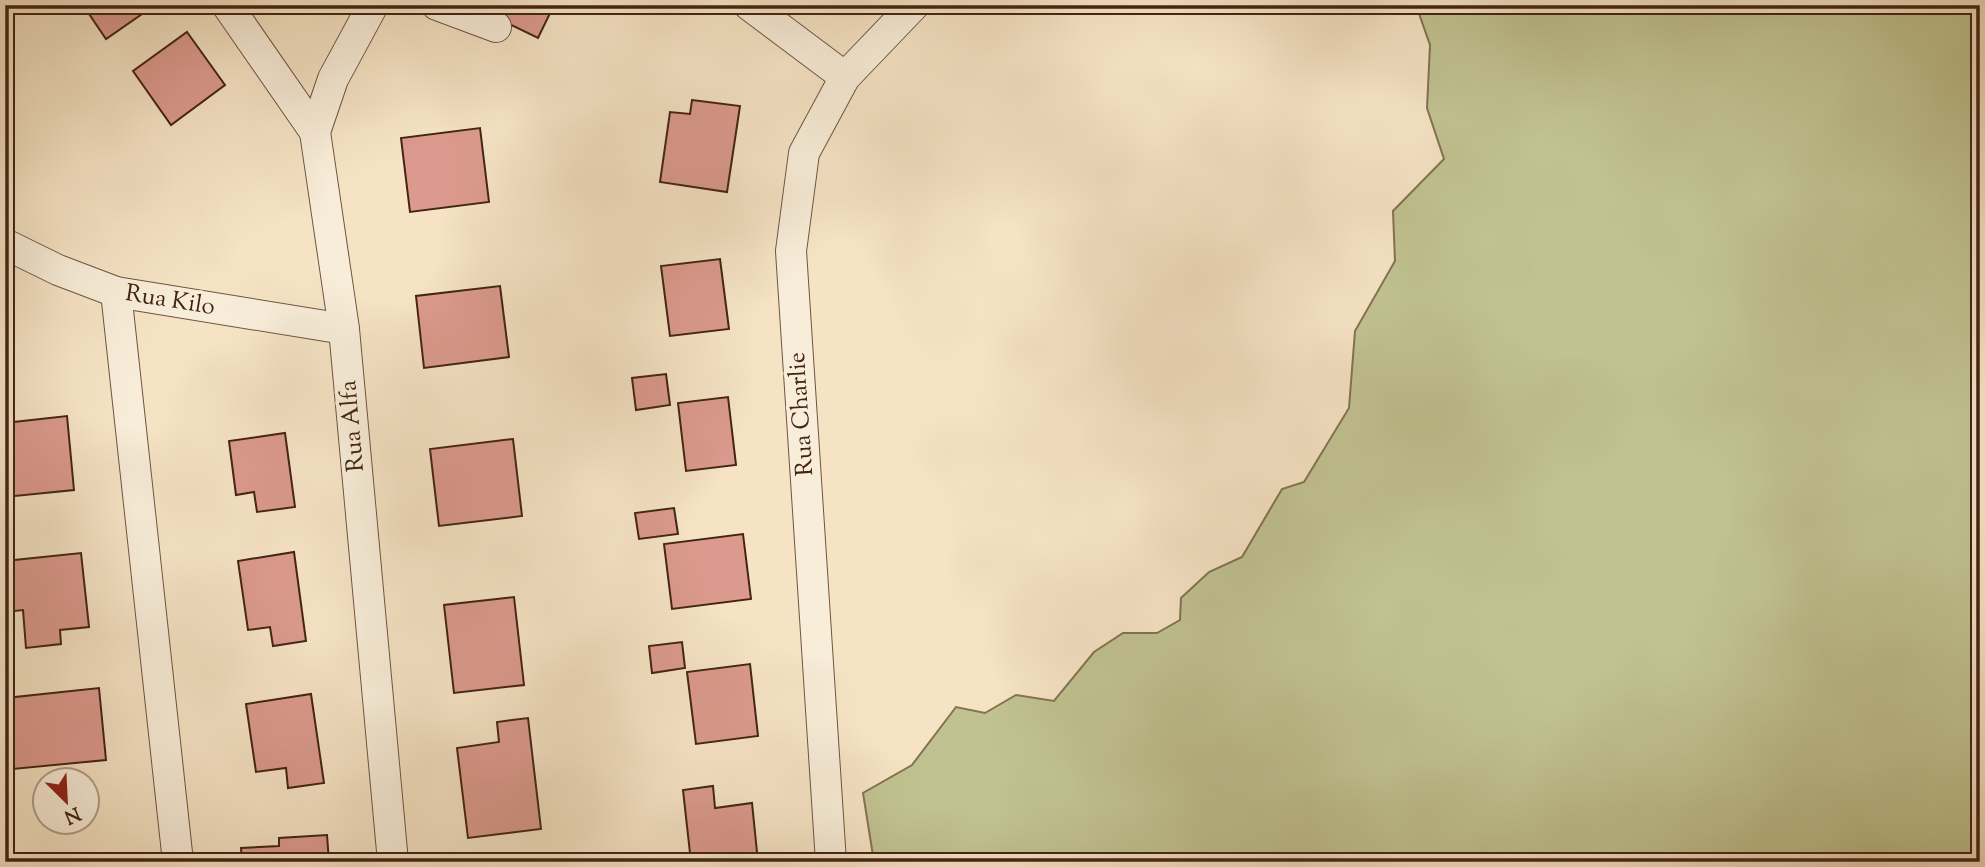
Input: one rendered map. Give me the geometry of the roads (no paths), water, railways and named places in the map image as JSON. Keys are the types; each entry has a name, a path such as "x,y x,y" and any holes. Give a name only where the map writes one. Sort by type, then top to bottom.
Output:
{"street":[{"path":"227,5 314,132"},
{"name":"Rua Alfa","path":"373,5 333,79 314,132 344,329 393,862"},
{"path":"437,5 496,27"},
{"path":"749,5 845,77"},
{"name":"Rua Charlie","path":"831,862 791,251 804,153 845,77 914,5"},
{"name":"Rua Kilo","path":"5,244 58,271 116,292 344,329"},
{"path":"116,292 178,862"}]}
